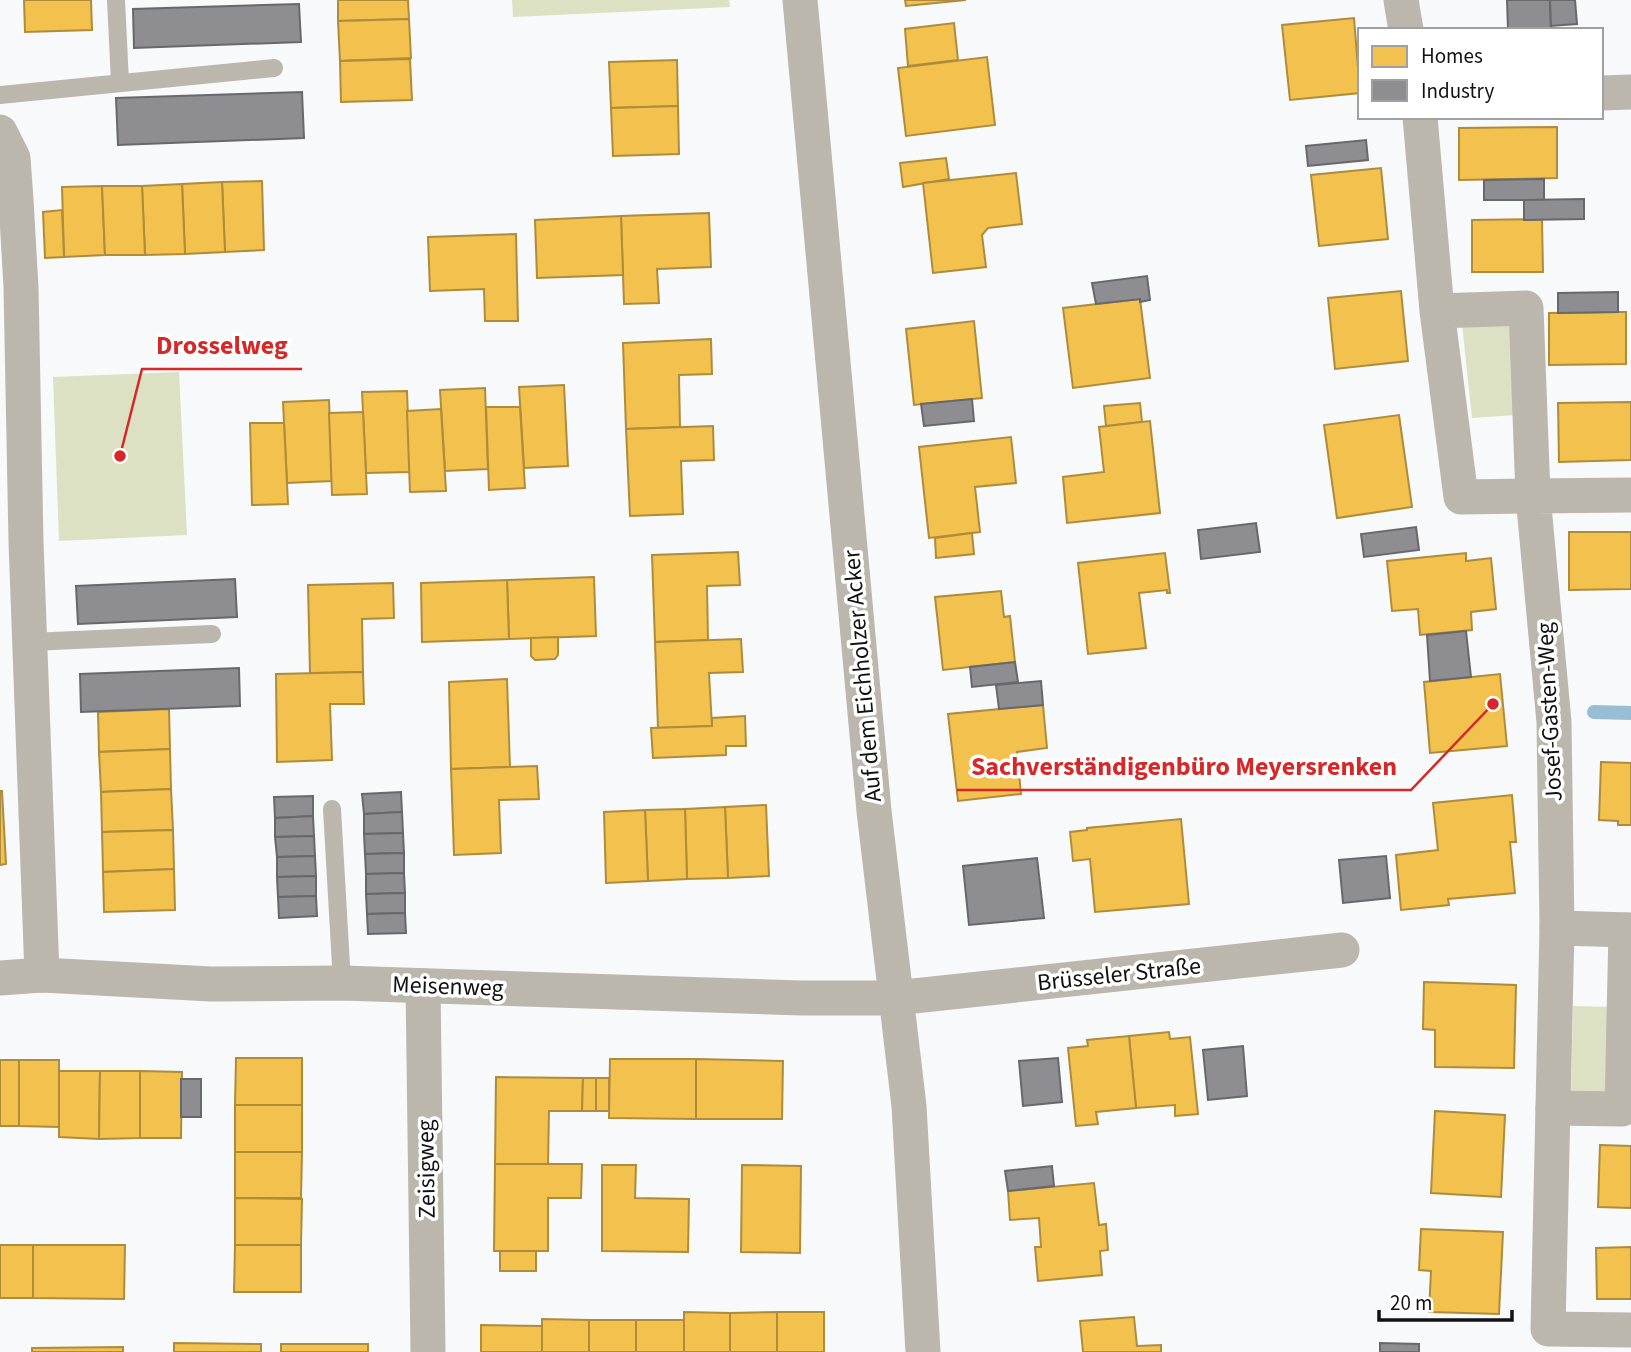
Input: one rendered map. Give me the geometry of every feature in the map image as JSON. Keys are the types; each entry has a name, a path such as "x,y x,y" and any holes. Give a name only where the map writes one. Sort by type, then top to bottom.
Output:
{"street":[{"name":"Auf dem Eichholzer Acker","path":"800,0 874,811 909,1106 923,1352"},
{"path":"1401,0 1406,28"},
{"path":"1603,93 1631,92"},
{"path":"1420,119 1437,311 1461,497 1631,495"},
{"path":"0,132 13,158 8,200 30,642 42,975"},
{"name":"Josef-Gasten-Weg","path":"1437,311 1527,308 1533,496 1554,722 1557,928 1548,1329 1590,1341"},
{"path":"1553,1108 1622,1109 1629,930 1557,928"},
{"name":"Brüsseler Straße","path":"895,998 1342,950"},
{"name":"Meisenweg","path":"0,978 42,975 211,984 342,983 802,998 895,998"},
{"name":"Zeisigweg","path":"423,986 428,1352"},
{"path":"1590,1341 1631,1330"}],"lane":[{"path":"116,0 120,82"},
{"path":"0,95 274,68"},
{"path":"30,642 212,634"},
{"path":"332,809 342,983"}],"green space":[{"path":"512,0 729,0 730,7 513,17"},
{"path":"1516,321 1515,415 1472,418 1462,324"},
{"path":"179,372 187,535 59,541 53,377"},
{"path":"1573,1006 1613,1007 1611,1098 1571,1097"}],"building: Homes":[{"path":"24,0 91,0 92,30 25,32"},
{"path":"338,0 408,0 409,19 338,21"},
{"path":"905,0 966,0 906,6"},
{"path":"1354,18 1358,93 1290,100 1282,25"},
{"path":"409,19 411,58 340,61 338,21"},
{"path":"954,23 958,60 908,66 905,29"},
{"path":"987,57 995,125 906,136 898,68"},
{"path":"410,59 412,100 341,102 340,61"},
{"path":"677,60 678,106 611,108 609,62"},
{"path":"678,106 679,154 613,156 611,108"},
{"path":"1557,127 1557,178 1459,180 1459,128"},
{"path":"946,158 949,179 903,187 900,163"},
{"path":"1381,168 1388,239 1319,246 1311,175"},
{"path":"1016,173 1022,224 988,228 982,235 986,267 933,273 923,183"},
{"path":"262,181 264,250 225,252 222,182"},
{"path":"222,182 225,252 185,254 182,184"},
{"path":"182,184 185,254 145,255 142,186"},
{"path":"102,186 105,255 64,257 62,187"},
{"path":"102,186 142,186 145,255 105,255"},
{"path":"62,210 64,257 45,258 43,212"},
{"path":"709,213 711,267 657,269 659,303 624,304 621,216"},
{"path":"621,216 623,275 537,278 535,220"},
{"path":"1542,219 1543,272 1472,272 1472,220"},
{"path":"516,234 518,321 485,321 484,289 430,291 428,237"},
{"path":"1401,291 1408,361 1335,369 1328,298"},
{"path":"1140,299 1150,378 1073,388 1063,308"},
{"path":"1626,312 1626,364 1549,365 1549,313"},
{"path":"974,321 982,398 914,405 906,329"},
{"path":"711,339 712,374 679,375 680,427 626,429 623,343"},
{"path":"564,385 568,466 524,468 519,387"},
{"path":"485,388 488,469 445,471 440,390"},
{"path":"407,391 410,472 366,473 362,392"},
{"path":"329,400 332,481 287,483 283,402"},
{"path":"1631,402 1631,460 1559,462 1558,403"},
{"path":"1140,403 1142,422 1106,426 1104,406"},
{"path":"486,407 520,407 525,488 489,490"},
{"path":"441,409 446,491 410,492 407,411"},
{"path":"363,412 367,494 332,495 329,413"},
{"path":"1399,415 1412,507 1337,518 1324,425"},
{"path":"1150,421 1160,513 1067,523 1063,477 1104,472 1099,427"},
{"path":"250,423 284,423 288,504 252,505"},
{"path":"713,426 714,460 681,461 683,514 630,516 626,429"},
{"path":"1011,437 1016,483 975,487 980,532 929,538 919,447"},
{"path":"1569,532 1631,532 1631,589 1569,590"},
{"path":"972,533 974,554 936,558 935,538"},
{"path":"738,552 740,585 707,586 708,640 655,642 652,555"},
{"path":"1165,553 1170,593 1167,593 1167,590 1139,593 1146,648 1088,654 1078,563"},
{"path":"1466,553 1466,561 1491,558 1496,609 1471,612 1472,630 1420,635 1418,609 1392,611 1387,561"},
{"path":"594,577 596,636 509,639 507,580"},
{"path":"507,580 509,639 422,642 421,583"},
{"path":"393,583 394,618 362,619 363,672 310,673 308,585"},
{"path":"1001,591 1004,617 1010,616 1015,662 943,670 935,597"},
{"path":"558,637 558,655 555,659 535,660 531,656 531,638"},
{"path":"741,639 743,672 709,673 712,726 658,728 655,642"},
{"path":"363,672 364,704 330,704 332,760 277,762 276,674"},
{"path":"1500,674 1507,746 1430,753 1424,682"},
{"path":"507,679 510,767 451,769 449,682"},
{"path":"1043,705 1047,748 1017,752 1021,794 958,801 948,714"},
{"path":"169,709 170,749 99,752 98,712"},
{"path":"745,716 746,746 726,746 726,755 653,758 651,728 712,726 712,718"},
{"path":"170,749 171,789 101,792 99,752"},
{"path":"1601,762 1631,763 1631,825 1599,820"},
{"path":"537,766 539,799 499,800 501,853 454,855 451,769"},
{"path":"171,789 173,830 102,832 101,792"},
{"path":"0,791 6,864 0,865"},
{"path":"1512,795 1516,842 1510,842 1515,893 1448,899 1449,905 1401,910 1396,855 1438,850 1433,803"},
{"path":"766,805 769,876 728,878 725,807"},
{"path":"725,807 728,878 687,879 685,809"},
{"path":"685,809 687,879 648,881 645,810"},
{"path":"645,810 648,881 606,883 604,812"},
{"path":"1181,819 1189,904 1095,912 1090,859 1073,861 1070,832"},
{"path":"173,830 174,869 103,872 102,832"},
{"path":"174,869 175,910 104,912 103,872"},
{"path":"1424,982 1516,985 1514,1068 1435,1067 1435,1030 1423,1029"},
{"path":"1169,1032 1170,1039 1190,1037 1198,1114 1175,1116 1175,1105 1136,1108 1129,1036"},
{"path":"1129,1036 1136,1108 1096,1112 1098,1124 1076,1126 1068,1048 1088,1046 1087,1040"},
{"path":"236,1058 302,1058 302,1105 235,1105"},
{"path":"610,1059 696,1059 696,1119 609,1118"},
{"path":"696,1059 783,1061 782,1119 696,1119"},
{"path":"0,1060 19,1060 19,1126 0,1126"},
{"path":"19,1060 59,1060 59,1127 19,1126"},
{"path":"59,1071 100,1071 99,1139 59,1137"},
{"path":"100,1071 140,1071 140,1138 99,1139"},
{"path":"140,1071 182,1072 181,1138 140,1138"},
{"path":"496,1077 583,1078 582,1111 549,1111 548,1164 495,1164"},
{"path":"583,1078 596,1078 596,1111 582,1111"},
{"path":"596,1078 609,1078 609,1111 596,1111"},
{"path":"235,1105 302,1105 302,1152 235,1152"},
{"path":"1435,1111 1505,1115 1501,1197 1431,1193"},
{"path":"1600,1145 1631,1146 1631,1208 1598,1207"},
{"path":"235,1152 302,1152 301,1198 235,1198"},
{"path":"495,1164 582,1164 581,1198 548,1198 548,1251 494,1251"},
{"path":"602,1165 636,1165 635,1198 689,1199 688,1252 602,1251"},
{"path":"742,1165 801,1166 800,1253 741,1252"},
{"path":"1094,1183 1099,1225 1106,1224 1108,1250 1100,1251 1102,1275 1038,1281 1035,1247 1041,1247 1039,1218 1010,1220 1008,1191"},
{"path":"235,1198 302,1199 301,1245 235,1245"},
{"path":"1421,1229 1503,1232 1499,1314 1429,1312 1431,1271 1419,1270"},
{"path":"0,1245 33,1245 33,1298 0,1298"},
{"path":"33,1245 125,1245 124,1299 33,1298"},
{"path":"235,1245 301,1245 301,1292 234,1292"},
{"path":"1631,1247 1631,1299 1597,1299 1596,1248"},
{"path":"500,1251 536,1251 536,1271 500,1271"},
{"path":"684,1312 730,1313 730,1352 684,1352"},
{"path":"777,1312 777,1352 730,1352 730,1313"},
{"path":"777,1312 824,1312 824,1352 777,1352"},
{"path":"1134,1317 1137,1346 1161,1345 1161,1352 1083,1352 1080,1321"},
{"path":"542,1319 589,1320 589,1352 542,1352"},
{"path":"589,1320 636,1320 636,1352 589,1352"},
{"path":"636,1320 684,1320 684,1352 636,1352"},
{"path":"481,1325 542,1326 542,1352 481,1352"},
{"path":"174,1343 261,1344 261,1352 174,1352"},
{"path":"281,1344 368,1344 368,1352 281,1352"},
{"path":"123,1347 123,1352 32,1352 32,1348"}],"building: Industry":[{"path":"1507,0 1550,0 1551,28 1508,28"},
{"path":"1550,0 1575,0 1577,24 1551,26"},
{"path":"299,4 301,42 134,48 133,9"},
{"path":"302,92 304,138 118,145 116,98"},
{"path":"1366,140 1368,160 1308,166 1306,146"},
{"path":"1544,179 1544,200 1484,200 1484,180"},
{"path":"1584,199 1584,219 1524,220 1524,200"},
{"path":"1147,276 1150,300 1096,304 1092,283"},
{"path":"1618,292 1618,312 1558,313 1558,293"},
{"path":"972,399 974,421 924,426 921,404"},
{"path":"1256,523 1260,552 1201,559 1198,530"},
{"path":"1416,527 1419,550 1364,557 1361,534"},
{"path":"235,579 237,617 78,624 76,586"},
{"path":"1466,631 1471,677 1430,681 1427,635"},
{"path":"1015,662 1018,682 972,687 970,667"},
{"path":"239,668 240,706 81,712 80,674"},
{"path":"1041,681 1043,705 999,709 996,685"},
{"path":"401,792 402,812 364,814 362,794"},
{"path":"313,796 313,816 275,818 274,797"},
{"path":"402,812 403,833 364,834 364,814"},
{"path":"313,816 314,836 275,837 275,818"},
{"path":"403,833 404,853 365,854 364,834"},
{"path":"314,836 315,856 277,857 275,837"},
{"path":"404,853 404,873 366,874 365,854"},
{"path":"315,856 316,876 277,877 277,857"},
{"path":"1386,856 1390,898 1343,903 1339,860"},
{"path":"1037,858 1044,918 969,925 963,866"},
{"path":"404,873 405,893 366,894 366,874"},
{"path":"316,876 316,896 278,897 277,877"},
{"path":"405,893 405,913 367,914 366,894"},
{"path":"316,896 317,916 279,918 278,897"},
{"path":"405,913 406,933 368,934 367,914"},
{"path":"1243,1046 1247,1096 1208,1100 1203,1050"},
{"path":"1058,1058 1062,1102 1023,1106 1019,1061"},
{"path":"181,1079 201,1079 201,1117 181,1117"},
{"path":"1052,1166 1054,1186 1008,1191 1005,1171"},
{"path":"1380,1343 1419,1344 1419,1352 1380,1352"}],"waterway":[{"path":"1594,712 1631,713"}],"place":[{"name":"Drosselweg","path":"120,456"},
{"name":"Sachverständigenbüro Meyersrenken","path":"1493,704"}]}
